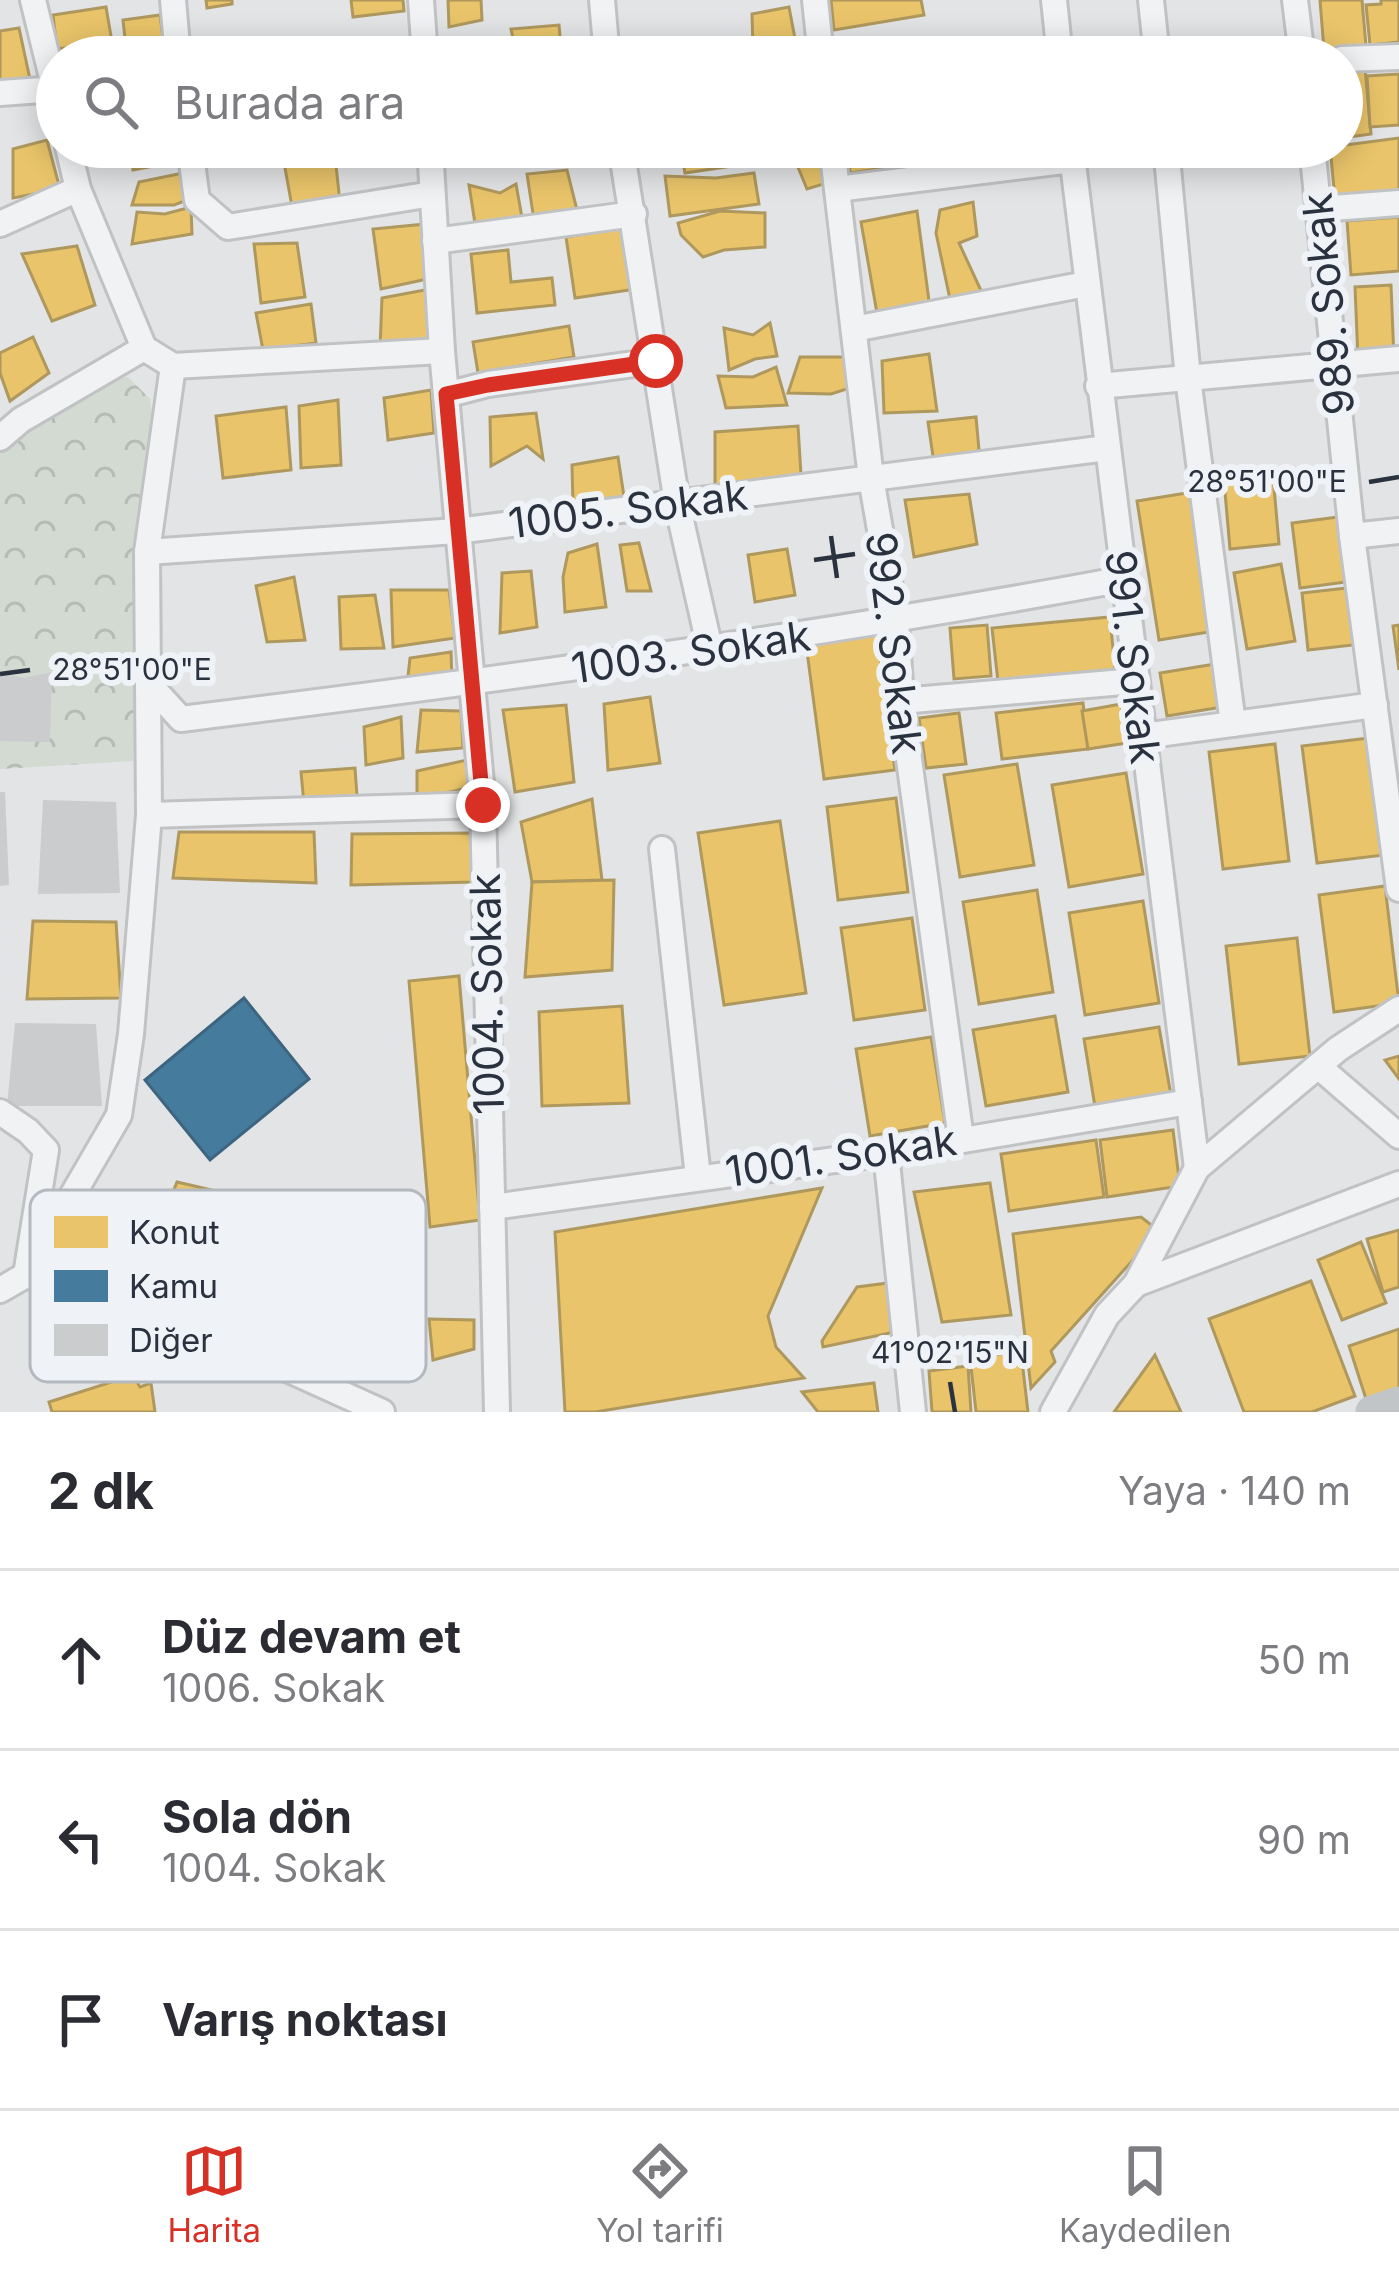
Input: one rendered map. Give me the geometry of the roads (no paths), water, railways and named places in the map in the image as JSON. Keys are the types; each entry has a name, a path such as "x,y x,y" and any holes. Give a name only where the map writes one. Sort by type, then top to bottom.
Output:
{"main road":[{"path":"1372,1412 1399,1403"}],"street":[{"path":"33,0 42,36"},
{"path":"172,0 176,36"},
{"path":"421,0 423,36"},
{"path":"602,0 605,36"},
{"path":"814,0 818,36"},
{"path":"1054,0 1056,36"},
{"path":"1151,0 1155,36"},
{"path":"1295,0 1299,36"},
{"path":"1363,57 1399,56"},
{"path":"0,93 36,92"},
{"path":"73,168 144,348 173,366 442,352"},
{"path":"193,168 197,200 228,227 432,194"},
{"name":"1004. Sokak","path":"431,168 442,352 483,805 496,1412"},
{"path":"626,168 677,503 710,649"},
{"name":"992. Sokak","path":"834,168 871,478 896,621 902,701 961,1139"},
{"path":"837,189 974,168"},
{"name":"991. Sokak","path":"1074,168 1196,1168"},
{"path":"1168,168 1188,378 1233,724"},
{"name":"989. Sokak","path":"1314,168 1352,536 1399,889"},
{"path":"0,224 78,189"},
{"path":"1319,209 1399,203"},
{"path":"435,241 634,214"},
{"path":"854,329 1087,284"},
{"path":"0,438 21,420 144,348"},
{"path":"1098,386 1399,358"},
{"path":"446,394 656,361"},
{"path":"75,1190 119,1115 131,1034 149,815 147,551 173,366"},
{"name":"1005. Sokak","path":"147,551 458,531 1107,448"},
{"path":"1352,536 1399,531"},
{"name":"1003. Sokak","path":"148,683 181,719 710,649 1124,579"},
{"path":"902,701 1135,681"},
{"path":"1143,736 1375,705"},
{"path":"149,815 483,805"},
{"path":"662,848 698,1177"},
{"path":"1053,1412 1107,1315 1136,1284 1196,1168 1318,1066 1399,1009"},
{"path":"1318,1066 1399,1136"},
{"name":"1001. Sokak","path":"492,1207 886,1153 1189,1102"},
{"path":"0,1112 46,1150 40,1190"},
{"path":"886,1153 914,1412"},
{"path":"1136,1284 1399,1184"},
{"path":"26,1274 30,1249"},
{"path":"0,1290 30,1267"},
{"path":"26,1274 30,1275"},
{"path":"316,1382 382,1412"}]}
